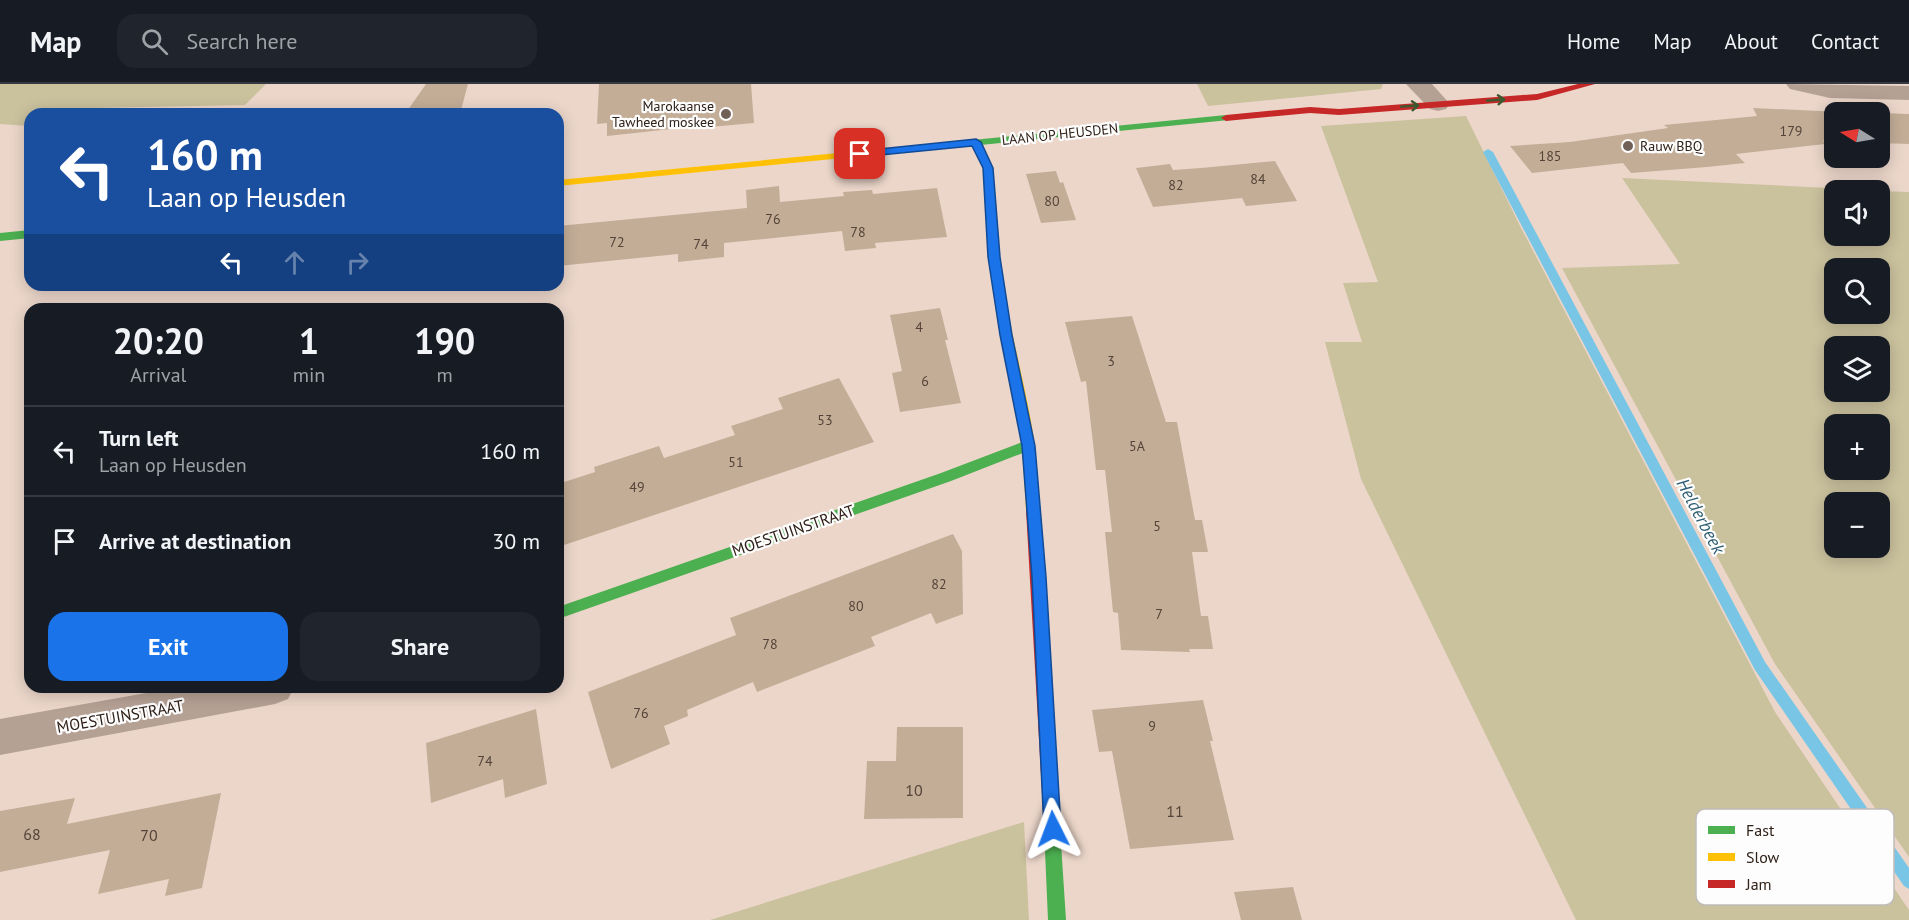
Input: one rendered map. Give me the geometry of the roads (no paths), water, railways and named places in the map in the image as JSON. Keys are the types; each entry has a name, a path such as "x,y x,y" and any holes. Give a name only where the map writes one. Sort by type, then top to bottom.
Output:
{"street":[{"path":"1428,94 1521,84"},
{"path":"1428,94 1537,97 1590,84"},
{"path":"1798,84 1830,91 1909,93"},
{"name":"LAAN OP HEUSDEN","path":"564,182 1310,110 1337,102 1428,94"},
{"path":"976,142 988,168 994,257 1006,335 1028,446 1039,577 1058,920"},
{"path":"0,237 24,235"},
{"name":"MOESTUINSTRAAT","path":"564,611 1028,446"},
{"name":"MOESTUINSTRAAT","path":"0,737 242,693"}],"waterway":[{"name":"Helderbeek","path":"1488,152 1760,666 1859,809"},
{"name":"Helderbeek","path":"1894,859 1909,881"}],"place":[{"name":"Marokaanse Tawheed moskee","path":"726,114"},
{"name":"Rauw BBQ","path":"1628,146"}]}
